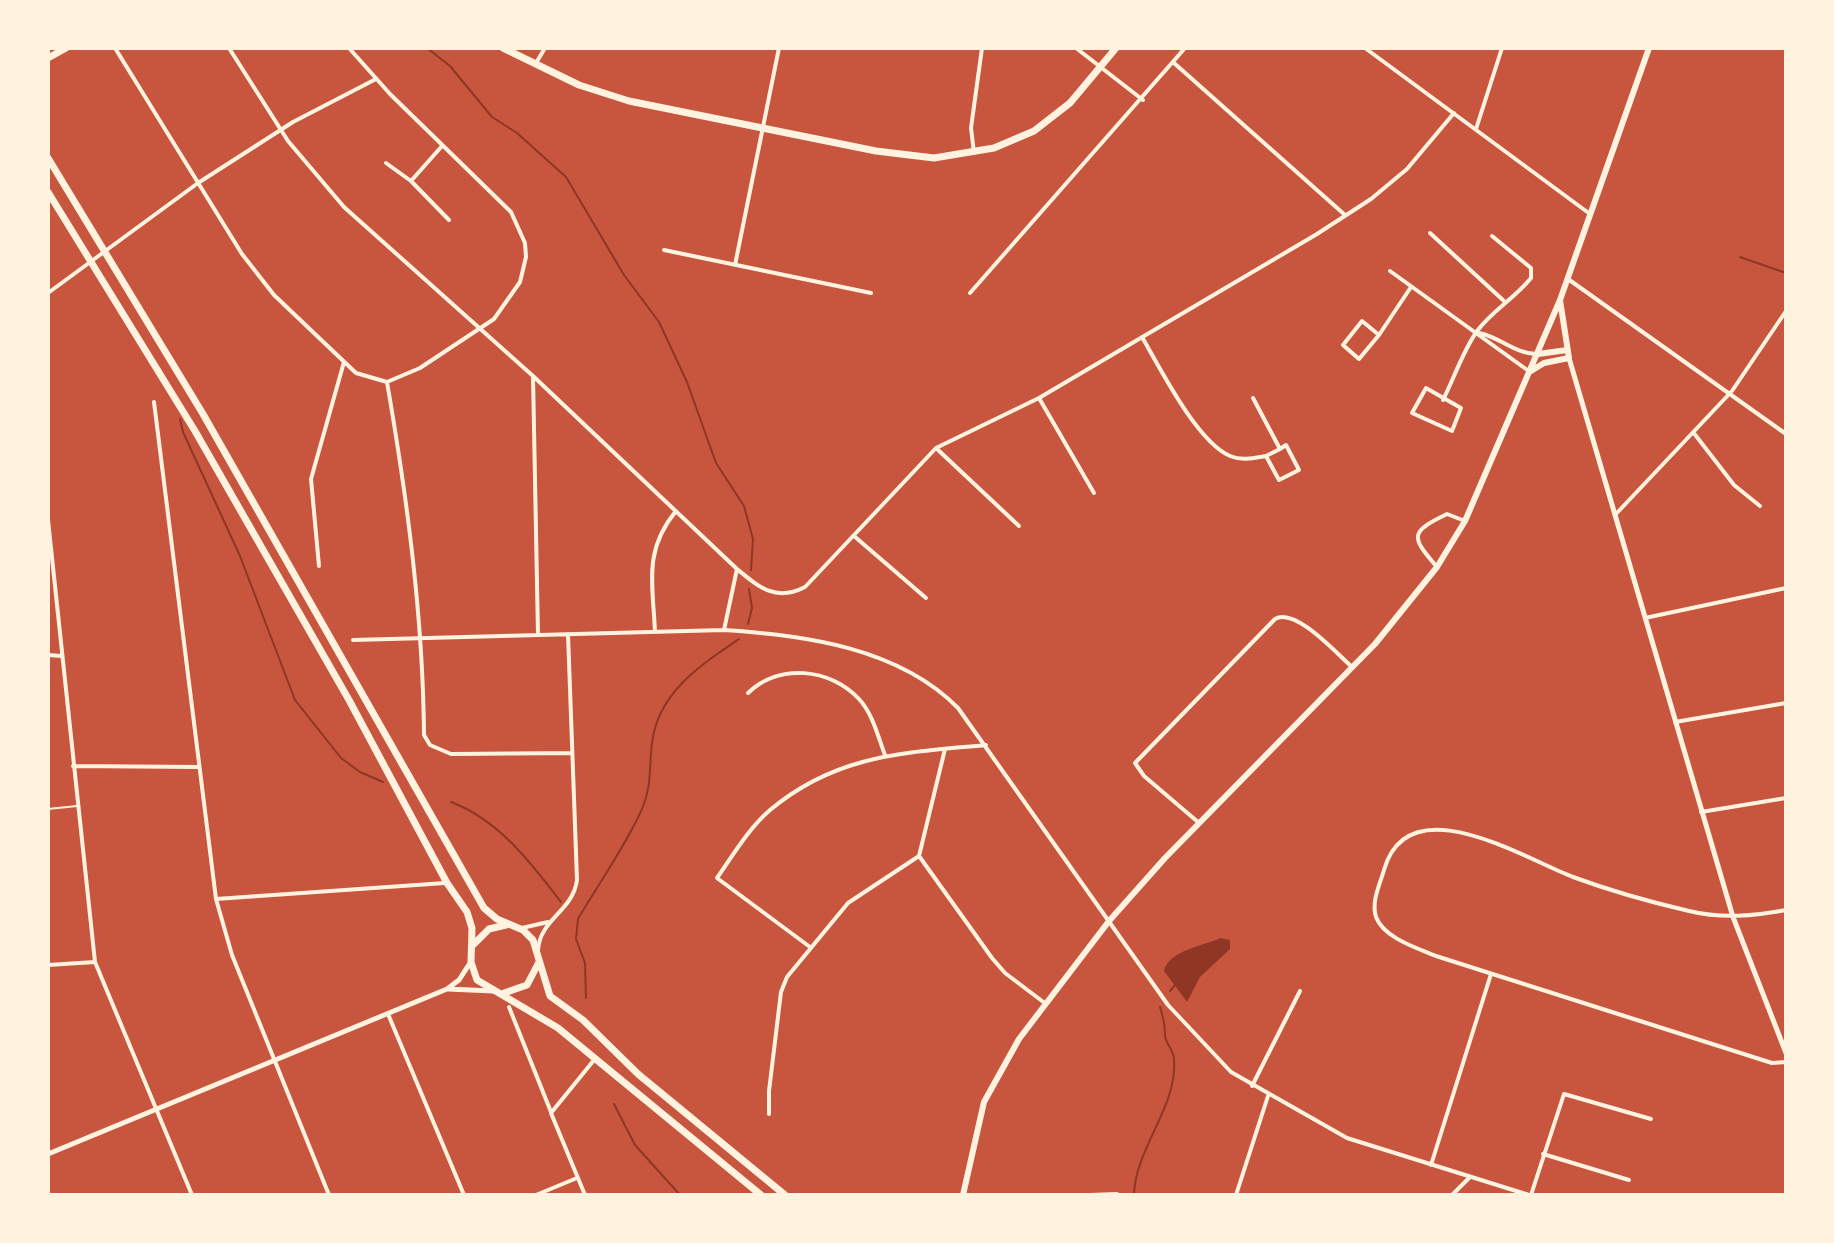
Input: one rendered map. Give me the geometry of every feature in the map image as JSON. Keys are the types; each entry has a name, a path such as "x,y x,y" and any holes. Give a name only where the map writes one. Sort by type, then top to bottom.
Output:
{"main road":[{"path":"48,58 66,48"},
{"path":"503,48 602,93 763,129 912,157 974,154 1014,141 1050,120 1070,103 1116,48"},
{"path":"963,1195 984,1102 998,1073 1046,1004 1109,921 1199,823 1352,667 1437,567 1465,521 1560,300 1649,48"},
{"path":"48,158 203,414 484,908 530,936 538,953 544,986 550,996 583,1020 638,1074 785,1195"},
{"path":"48,192 195,431 349,700 447,883 471,919 471,962 477,980 542,1016 761,1195"},
{"path":"1530,372 1544,363 1569,358 1560,300"},
{"path":"1538,354 1567,350"},
{"path":"472,947 485,931 508,925"},
{"path":"495,992 513,992 527,985 536,972 538,953"}],"street":[{"path":"115,48 242,254 274,295 364,378 387,382 420,368 494,319 520,282 526,257 525,243 511,212 442,146 349,48"},
{"path":"229,48 281,130 344,207 533,376 737,569 760,588 784,595 811,582 936,448 1039,398 1345,216 1407,169 1454,113"},
{"path":"535,65 545,48"},
{"path":"735,265 779,48"},
{"path":"974,154 971,128 982,48"},
{"path":"1076,48 1143,100"},
{"path":"970,293 1143,100 1185,48"},
{"path":"1365,48 1590,214"},
{"path":"1476,129 1502,48"},
{"path":"1174,63 1315,184 1345,216"},
{"path":"48,293 104,255 198,183 281,130 376,79"},
{"path":"411,181 442,146"},
{"path":"386,163 411,181 449,220"},
{"path":"1430,233 1504,301"},
{"path":"1443,400 1476,333 1504,301 1519,293 1532,273 1492,236"},
{"path":"664,250 871,293"},
{"path":"1390,271 1530,372"},
{"path":"1568,279 1786,434"},
{"path":"1379,335 1362,321 1343,345 1359,359 1379,335 1411,287"},
{"path":"1615,515 1728,395 1786,311"},
{"path":"1476,333 1491,335 1521,353 1538,354"},
{"path":"1142,337 1185,411 1217,447 1241,459 1266,456 1286,445 1299,470 1279,480 1266,456"},
{"path":"1569,358 1733,917 1786,1053"},
{"path":"319,566 311,479 344,362"},
{"path":"533,376 538,635"},
{"path":"387,382 405,487 421,638 424,735 430,745 451,754 572,753"},
{"path":"1426,388 1443,400 1461,408 1452,431 1412,413 1426,388"},
{"path":"1039,398 1094,493"},
{"path":"1253,398 1280,449"},
{"path":"154,402 216,899 232,955 329,1195"},
{"path":"1693,432 1734,485 1760,506"},
{"path":"936,448 1019,526"},
{"path":"655,632 651,557 662,527 676,511"},
{"path":"1437,567 1418,543 1416,534 1420,527 1447,514 1465,521"},
{"path":"48,520 95,962 192,1195"},
{"path":"854,536 926,598"},
{"path":"724,630 737,569"},
{"path":"1645,618 1786,588"},
{"path":"1199,823 1137,769 1135,763 1140,755 1162,732 1281,615 1294,617 1352,667"},
{"path":"353,640 724,630 797,636 878,659 918,674 952,701 987,745 1176,1015 1217,1059 1268,1096 1347,1138 1530,1195 1564,1094 1651,1119"},
{"path":"538,953 541,934 570,904 577,885 568,634"},
{"path":"48,655 62,656"},
{"path":"748,693 761,680 781,673 802,672 832,681 859,698 871,718 885,755"},
{"path":"1675,722 1786,703"},
{"path":"810,947 717,878 770,810 833,770 885,755 987,745"},
{"path":"769,1114 781,992 787,977 857,895 919,856 945,749"},
{"path":"73,766 199,767"},
{"path":"1701,812 1786,798"},
{"path":"1786,910 1733,917 1688,911 1565,874 1487,838 1424,832 1404,835 1394,844 1375,899 1377,920 1413,946 1491,974 1772,1063 1786,1062"},
{"path":"919,856 998,966 1046,1004"},
{"path":"216,899 447,883"},
{"path":"518,927 530,928 551,921"},
{"path":"48,965 95,962"},
{"path":"48,1154 447,989 459,980 471,962"},
{"path":"1431,1165 1491,974"},
{"path":"447,989 495,992"},
{"path":"1252,1086 1300,991"},
{"path":"509,1007 585,1195"},
{"path":"388,1014 464,1195"},
{"path":"551,1113 594,1060"},
{"path":"1236,1195 1268,1096"},
{"path":"1543,1154 1629,1180"},
{"path":"1452,1195 1470,1177"},
{"path":"536,1195 577,1178"},
{"path":"1090,1195 1117,1194"}],"lane":[{"path":"48,809 77,806"}],"shaded area":[{"path":"1221,938 1230,940 1230,949 1200,977 1187,1002 1164,971 1167,964 1179,953"}],"waterway":[{"path":"427,48 450,66 492,117 517,133 566,177 624,275 659,322 687,382 716,463 744,506 753,539 751,570"},
{"path":"1740,257 1786,273"},
{"path":"180,419 183,432 240,556 295,700 341,758 360,772 383,782"},
{"path":"748,624 752,608 749,589"},
{"path":"586,998 585,963 576,939 578,919 642,809 649,784 656,725 672,695 684,682 739,639"},
{"path":"451,802 499,831 526,858 561,902"},
{"path":"1170,991 1175,985"},
{"path":"1134,1195 1141,1161 1170,1094 1173,1077 1174,1056 1166,1039 1160,1007"},
{"path":"614,1104 635,1145 680,1195"}]}
